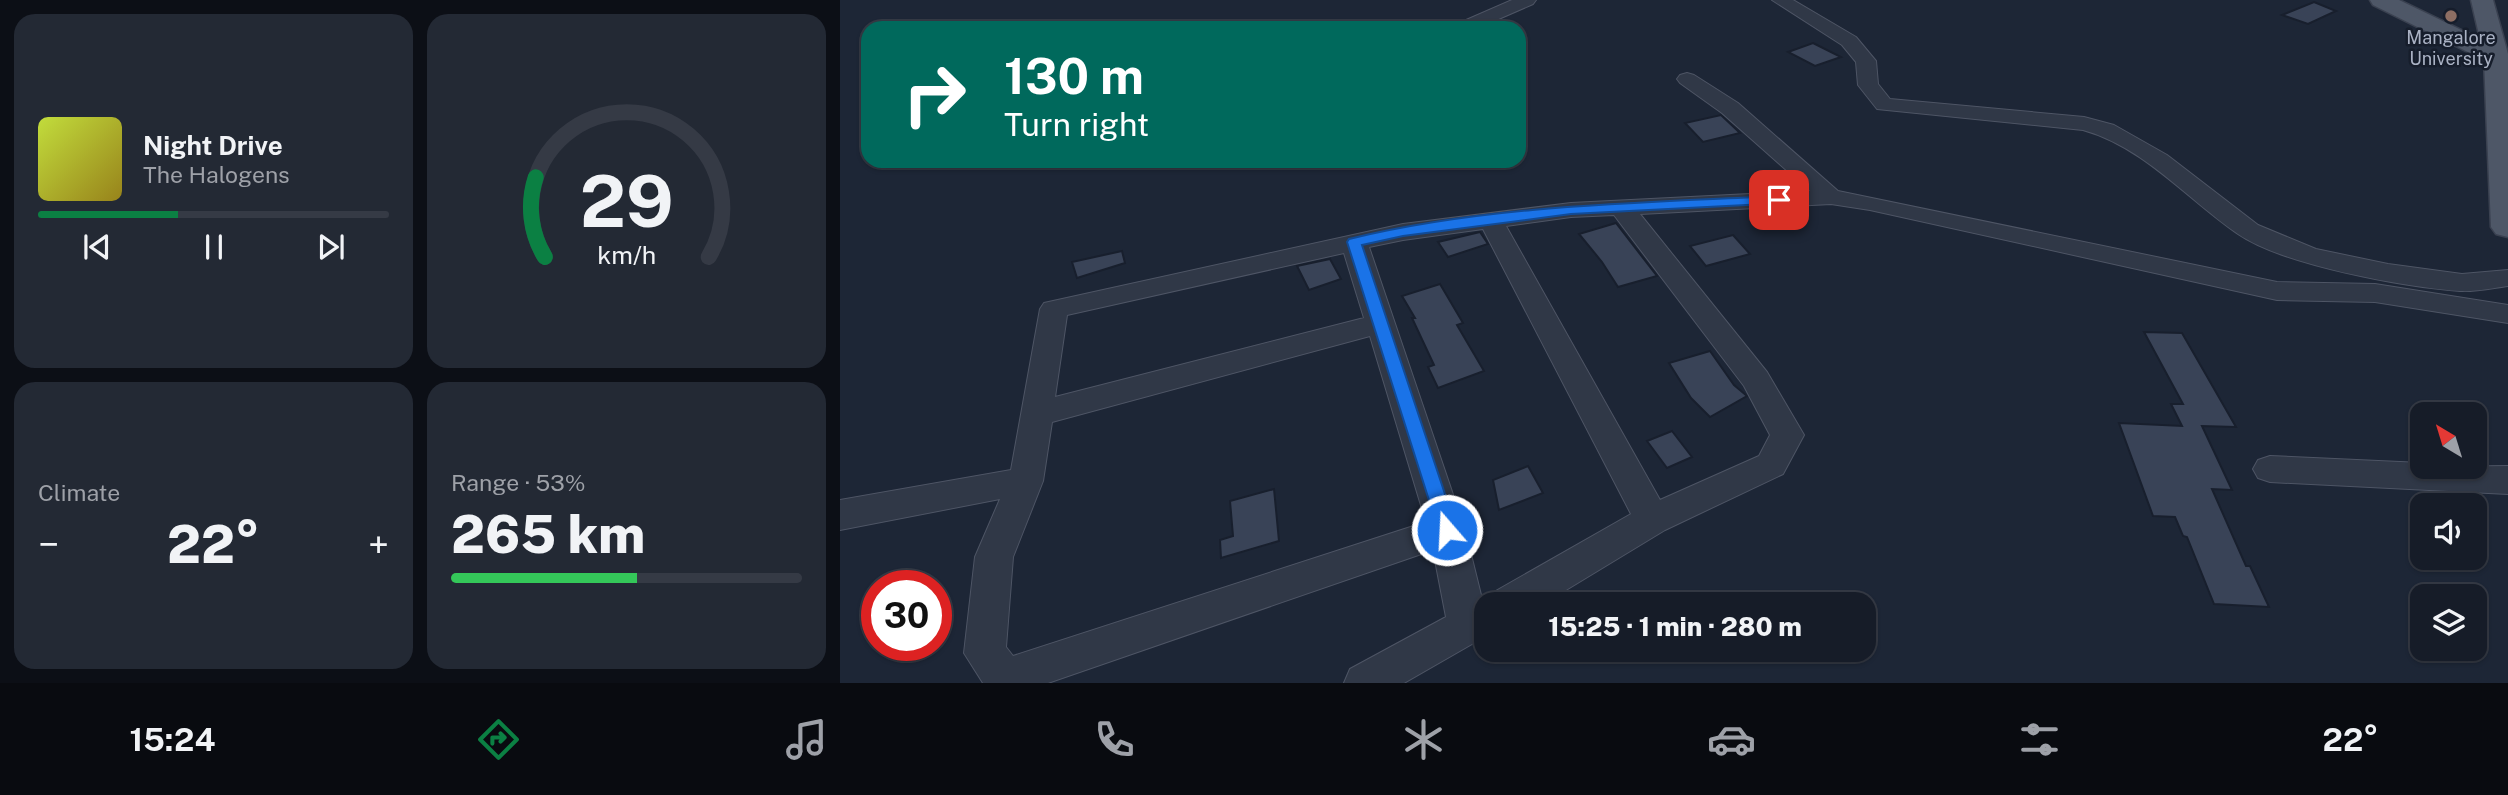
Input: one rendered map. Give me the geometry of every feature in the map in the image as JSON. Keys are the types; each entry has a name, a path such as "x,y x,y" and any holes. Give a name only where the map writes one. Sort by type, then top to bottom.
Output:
{"main road":[{"path":"2381,0 2496,56"},
{"path":"2482,0 2496,56 2508,227"}],"street":[{"path":"1479,21 1527,0"},
{"path":"1781,0 1849,41 1866,61 1868,85 1884,105 2084,124 2106,130 2159,160 2249,230 2308,255 2388,272 2462,283 2508,278"},
{"path":"1687,79 1730,108 1831,197"},
{"path":"1447,530 1005,678 985,653 994,556 1026,481 1054,309 1354,242 1403,232 1571,210 1831,197 2277,290 2375,293 2508,314"},
{"path":"1529,592 1652,520 1771,465 1787,435 1756,380 1621,208"},
{"path":"1491,221 1652,520"},
{"path":"1354,242 1474,612"},
{"path":"1037,414 1379,324"},
{"path":"2270,469 2508,480"},
{"path":"840,515 1026,481"},
{"path":"1365,683 1474,623"}],"building":[{"path":"2314,2 2336,11 2308,24 2282,15"},
{"path":"1813,43 1841,57 1815,66 1788,52"},
{"path":"1721,115 1740,133 1703,142 1685,123"},
{"path":"1616,223 1657,276 1618,287 1579,234"},
{"path":"1480,232 1488,244 1448,257 1438,242"},
{"path":"1733,235 1750,254 1706,266 1690,246"},
{"path":"1122,251 1125,263 1077,278 1072,262"},
{"path":"1330,259 1341,279 1309,290 1297,266"},
{"path":"1440,284 1463,323 1457,325 1484,371 1438,388 1428,367 1434,365 1412,318 1415,318 1402,296"},
{"path":"2144,332 2182,333 2236,427 2202,426 2232,490 2212,489 2246,566 2250,566 2269,607 2214,604 2187,537 2183,536 2175,517 2153,516 2119,423 2182,426 2171,404 2183,404"},
{"path":"1710,351 1734,385 1747,396 1710,417 1691,398 1669,363"},
{"path":"1672,431 1692,457 1667,468 1647,441"},
{"path":"1528,466 1543,493 1499,510 1493,480"},
{"path":"1274,489 1279,541 1221,558 1220,540 1233,536 1230,501"}],"place":[{"name":"Mangalore University","path":"2451,16"}],"route":[{"path":"1447,530 1354,242 1403,232 1571,210 1779,200"}]}
